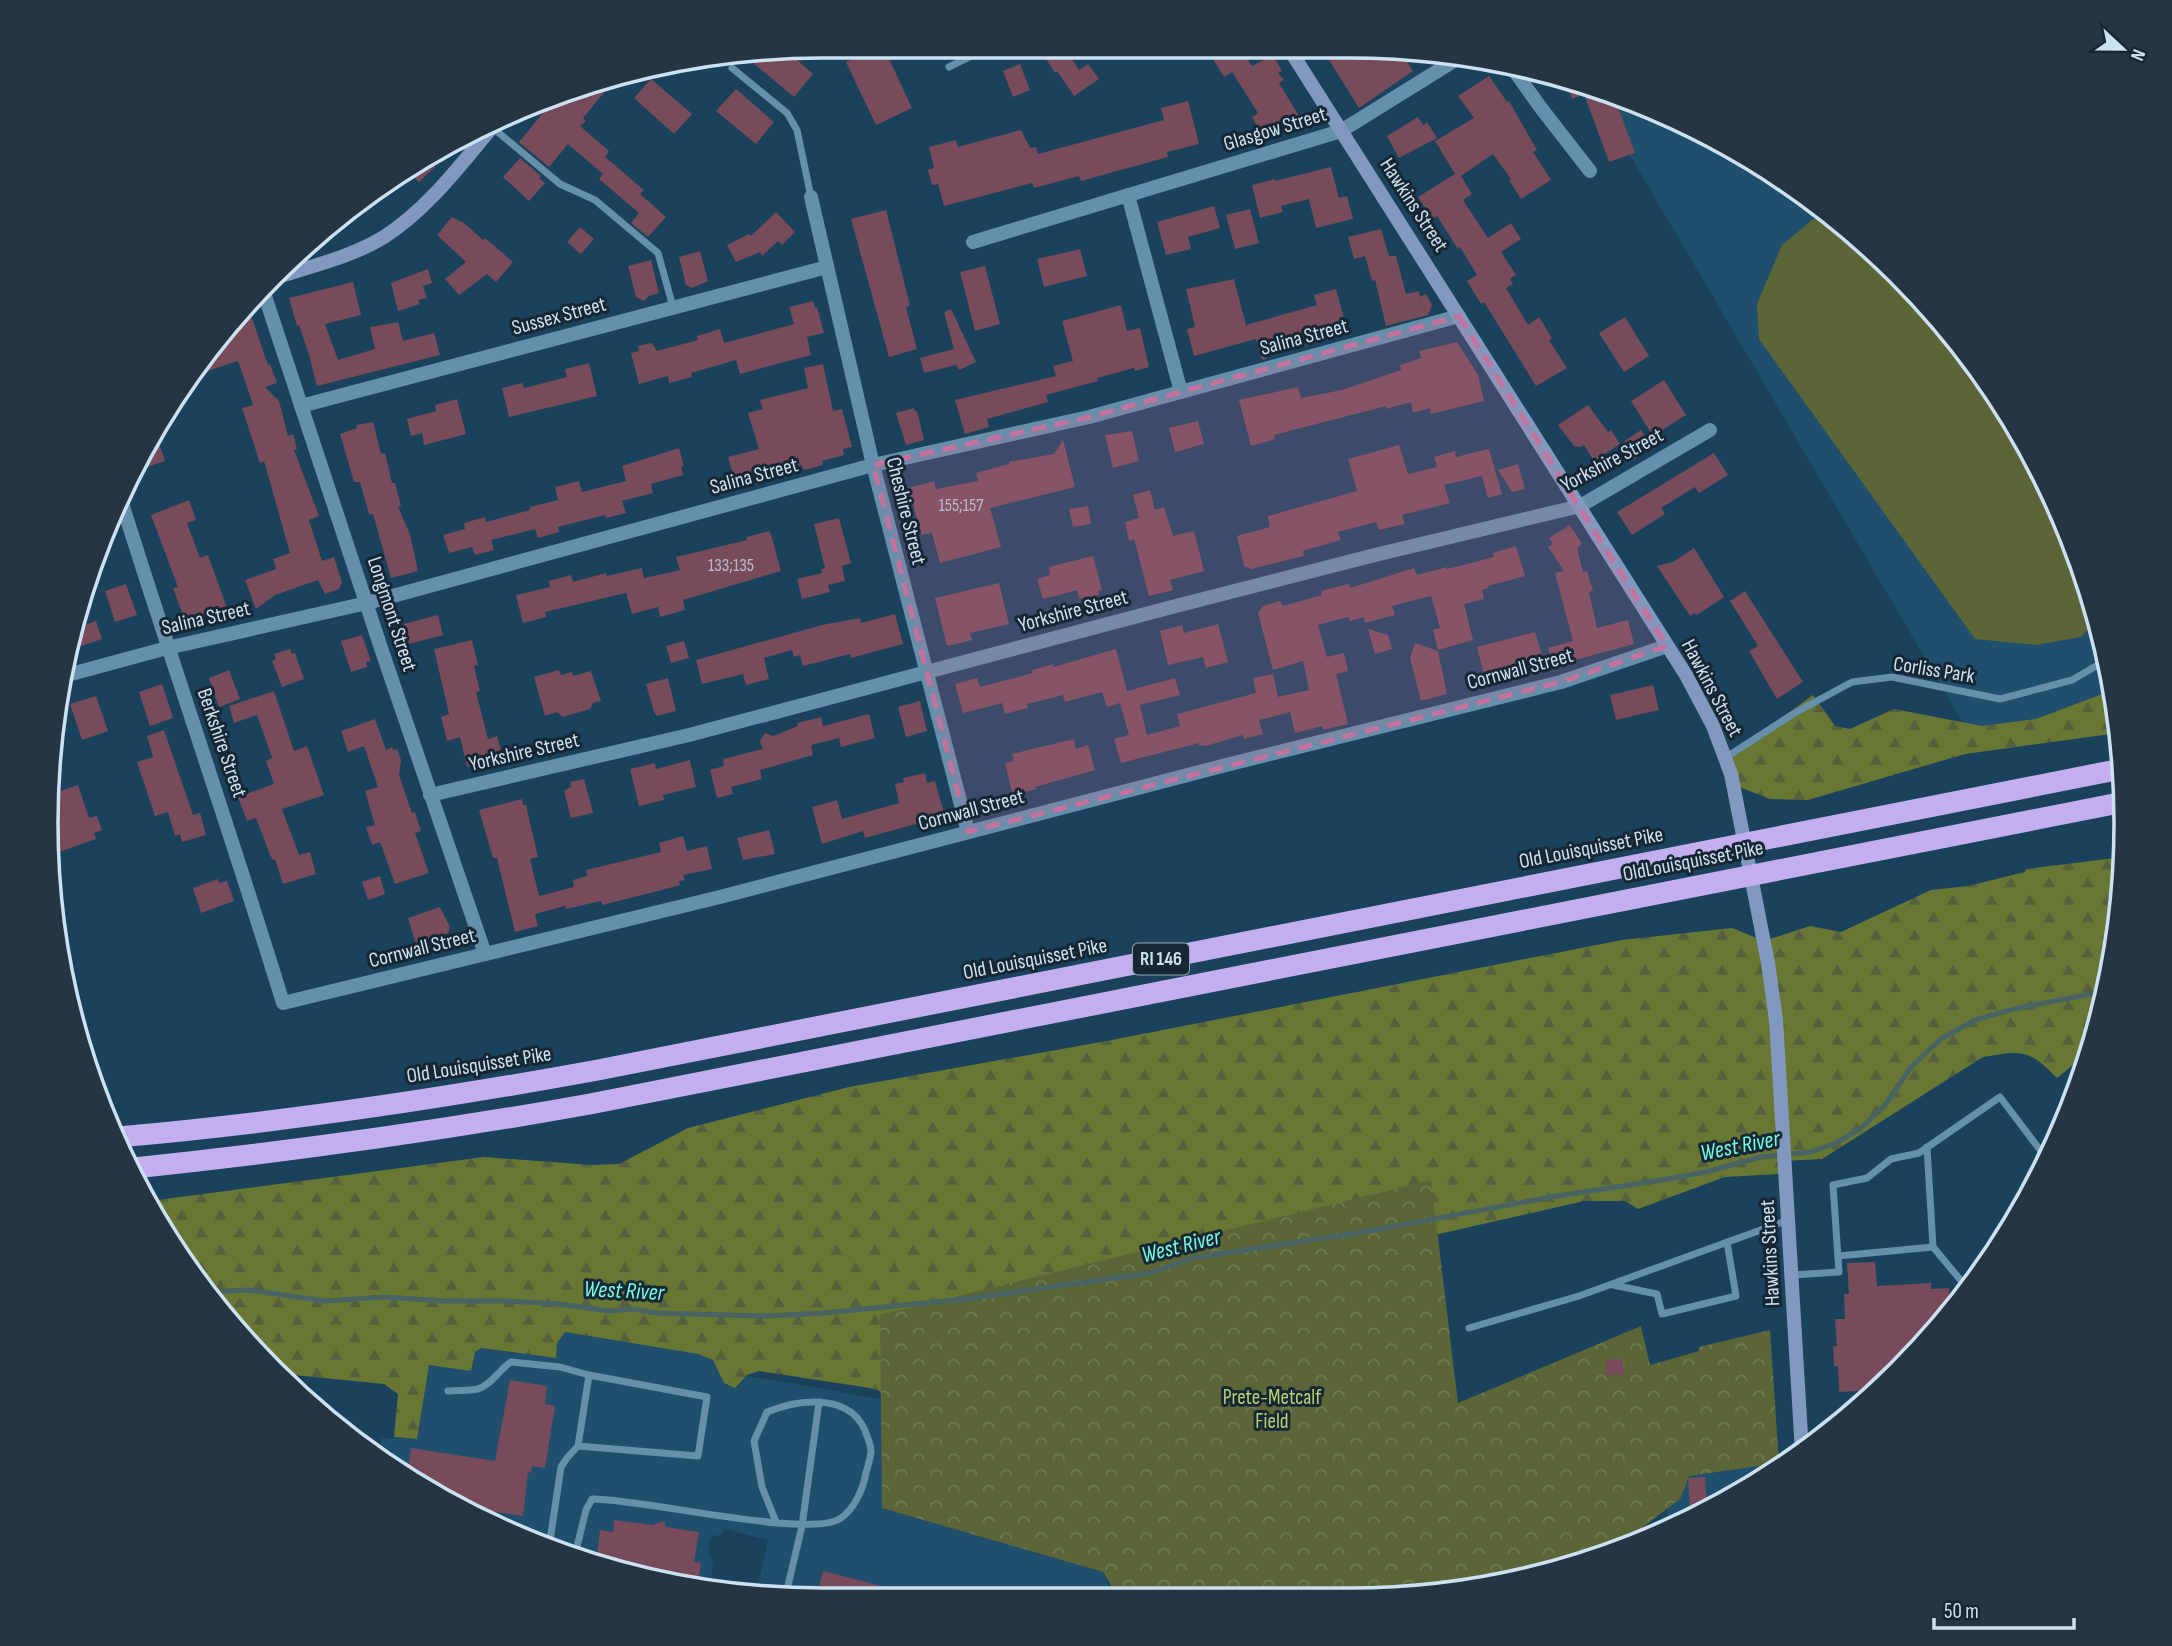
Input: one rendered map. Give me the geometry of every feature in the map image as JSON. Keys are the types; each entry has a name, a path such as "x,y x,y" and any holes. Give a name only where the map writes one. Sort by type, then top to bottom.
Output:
{"highway":[{"name":"Old Louisquisset Pike","path":"125,1136 331,1113 531,1082 2113,771"},
{"name":"RI 146","path":"2045,816 2114,804"},
{"path":"2045,816 2114,816"},
{"name":"OldLouisquisset Pike","path":"140,1167 322,1147 537,1114 2045,816"}],"street":[{"name":"Hawkins Street","path":"1295,58 1686,675 1713,726 1731,774 1768,962 1776,1020 1801,1440"},
{"name":"Glasgow Street","path":"973,242 1341,131 1449,64"},
{"path":"1519,77 1590,171"},
{"path":"294,271 383,238 409,219 483,138"},
{"path":"1129,195 1181,392"},
{"name":"Cheshire Street","path":"811,197 873,465 968,832"},
{"name":"Sussex Street","path":"301,406 828,267"},
{"name":"Longmont Street","path":"266,299 485,954"},
{"name":"Salina Street","path":"72,674 167,648 367,603 873,465 1089,417 1459,316"},
{"name":"Yorkshire Street","path":"430,795 689,735 1374,555 1580,506 1710,430"},
{"name":"Berkshire Street","path":"125,512 283,1003"},
{"name":"Cornwall Street","path":"283,1003 1561,682 1667,646"}],"lane":[{"path":"949,67 967,58"},
{"path":"732,68 787,113 797,130 811,197"},
{"path":"498,131 560,184 595,200 657,253 673,308"},
{"name":"Corliss Park","path":"1724,758 1793,714 1852,682 1892,677 2000,699 2072,680 2098,665"},
{"path":"1792,1275 1839,1272 1833,1185 1867,1178 1891,1159 1919,1153 2000,1097 2040,1150"},
{"path":"1927,1147 1933,1247 1962,1281"},
{"path":"1469,1328 1611,1284 1789,1220"},
{"path":"1611,1284 1657,1294 1662,1314 1736,1296 1727,1242"},
{"path":"1838,1256 1933,1247"},
{"path":"448,1391 479,1389 510,1362 560,1367 707,1397 698,1457 578,1446"},
{"path":"550,1537 561,1467 578,1446 589,1375"},
{"path":"788,1587 802,1526 819,1402"},
{"path":"577,1548 586,1510 592,1499 802,1526 839,1520 854,1505 865,1480 871,1450 864,1427 844,1406 819,1402 789,1403 767,1412 754,1441 762,1487 776,1522"}],"highlighted area":[{"path":"1459,316 1667,646 1561,682 968,832 873,465 1089,417"}],"shaded area":[{"path":"1597,99 1642,116 1732,160 1815,216 1854,248 1924,318 1956,357 2012,440 2056,530 2074,577 2100,674 2108,722 1979,750"},
{"path":"565,1332 698,1354 713,1360 724,1383 736,1374 881,1399 882,1508 1103,1572 1110,1588 758,1585 768,1540 725,1529 721,1535 712,1536 708,1549 713,1565 711,1580 674,1574 577,1548 530,1530 440,1486 380,1446 382,1438 417,1439 428,1365 475,1352 480,1348 555,1358 557,1343"},
{"path":"1766,1464 1732,1486 1666,1519 1673,1482 1681,1468"}],"green space":[{"path":"1816,217 1890,282 1956,357 2012,440 2056,530 2074,577 2089,629 2081,637 2036,645 1975,639 1759,339 1757,304 1782,245"},
{"path":"2103,694 2109,734 1965,754 1808,800 1770,799 1737,786 1730,756 1813,695 1835,726 1850,729 1894,709 1982,726 2036,719"},
{"path":"2113,858 2108,923 2088,1021 2075,1066 2057,1078 2039,1062 2024,1054 2007,1053 1983,1057 1822,1159 1783,1161 1778,1174 1725,1177 1638,1209 1625,1201 1584,1201 1430,1236 889,1399 878,1390 870,1388 759,1371 747,1375 735,1388 724,1383 713,1360 698,1354 565,1332 557,1343 556,1358 481,1348 475,1352 471,1371 429,1365 417,1439 394,1437 398,1394 384,1384 294,1375 248,1328 216,1289 157,1200 484,1157 592,1165 619,1164 688,1128 849,1087 1112,1040 1622,940 1732,928 1764,941 1810,926 1841,932 1931,890 1968,886 2025,872 2026,869"},
{"name":"Prete-Metcalf Field","path":"1431,1180 1458,1403 1641,1326 1650,1365 1699,1351 1699,1347 1770,1330 1779,1456 1765,1465 1689,1476 1680,1499 1636,1532 1595,1548 1498,1574 1399,1587 1112,1588 1103,1572 882,1508 880,1315"}],"building":[{"path":"854,58 889,58 912,108 876,125 846,62"},
{"path":"1046,58 1072,58 1079,70 1088,64 1099,79 1074,96 1057,71 1055,73"},
{"path":"1212,58 1247,58 1252,66 1267,58 1275,58 1282,71 1278,73 1284,80 1279,83 1299,116 1264,138 1252,117 1258,113 1232,72 1224,77"},
{"path":"1328,58 1405,60 1413,71 1359,108"},
{"path":"796,59 813,74 794,97 752,62"},
{"path":"1020,64 1030,90 1013,97 1003,71"},
{"path":"1489,76 1507,102 1509,101 1537,150 1533,152 1551,180 1521,199 1493,154 1461,176 1472,194 1463,200 1488,238 1511,223 1521,239 1501,252 1516,275 1510,279 1513,284 1506,288 1528,325 1539,317 1552,338 1549,340 1567,368 1536,386 1484,302 1481,304 1467,281 1477,275 1460,247 1458,249 1437,216 1432,219 1418,197 1455,174 1435,141 1474,118 1458,96"},
{"path":"651,79 692,114 674,134 634,98"},
{"path":"607,89 583,118 586,121 580,126 609,151 605,157 644,190 640,194 666,217 648,237 631,223 639,213 599,179 603,174 568,144 549,167 519,142 545,110"},
{"path":"736,89 774,122 756,144 716,111"},
{"path":"1569,90 1583,94 1572,99"},
{"path":"1584,95 1618,107 1635,153 1609,162"},
{"path":"1188,101 1199,144 1167,152 1168,157 1081,181 1079,176 1034,188 1032,183 944,206 938,184 932,185 928,170 934,168 929,147 956,140 958,147 1021,130 1030,148 1036,147 1038,154 1164,120 1161,108"},
{"path":"1418,117 1423,125 1427,122 1437,138 1399,158 1387,136"},
{"path":"520,158 541,176 539,178 545,183 529,201 503,177"},
{"path":"435,163 435,167 419,182 415,178 409,180"},
{"path":"1331,167 1339,198 1347,196 1353,219 1316,228 1309,199 1281,206 1283,212 1260,218 1252,185"},
{"path":"1214,206 1220,228 1188,237 1191,249 1166,255 1157,222"},
{"path":"1250,209 1259,243 1235,249 1226,215"},
{"path":"886,210 910,306 906,307 917,349 889,357 851,219"},
{"path":"776,212 795,232 782,245 778,241 762,256 760,252 736,262 727,245 749,234 751,236"},
{"path":"452,217 464,223 483,240 485,238 513,262 496,282 487,274 459,295 445,279 466,262 437,235"},
{"path":"580,227 594,239 581,254 567,242"},
{"path":"1381,229 1389,256 1396,256 1406,294 1419,291 1420,297 1426,294 1432,305 1428,315 1386,326 1375,280 1372,281 1365,256 1354,259 1348,237"},
{"path":"1080,249 1087,276 1044,287 1037,259"},
{"path":"700,251 708,281 692,288 686,285 679,257"},
{"path":"651,260 659,293 644,301 636,297 628,266"},
{"path":"985,266 1000,324 975,331 960,272"},
{"path":"428,269 432,283 423,286 427,298 418,300 420,304 398,311 391,283"},
{"path":"1234,279 1246,325 1317,305 1314,295 1336,289 1345,322 1316,330 1319,342 1270,350 1266,359 1262,360 1256,339 1194,356 1187,329 1195,327 1186,289"},
{"path":"353,282 361,315 325,324 338,360 375,349 370,327 398,322 403,341 434,333 440,355 317,386 289,298"},
{"path":"813,301 824,333 807,337 811,355 740,374 736,360 691,373 692,377 669,383 668,376 639,384 631,353 639,351 638,346 652,343 657,351 698,340 697,336 720,329 724,343 794,324 789,307"},
{"path":"1121,305 1127,331 1140,328 1149,367 1135,371 1134,368 1097,378 1098,381 1046,395 1048,402 987,419 989,427 965,434 955,400 1056,376 1053,366 1073,361 1062,321"},
{"path":"951,309 976,362 959,370 956,365 924,373 920,358 954,349 944,312"},
{"path":"251,315 277,383 265,387 279,401 288,436 293,434 297,449 294,450 319,516 309,520 322,561 334,557 342,582 339,589 325,594 318,580 275,595 256,609 245,580 276,569 273,559 290,553 264,461 260,463 242,408 253,405 238,361 207,370"},
{"path":"1625,317 1649,356 1624,372 1599,333"},
{"path":"1457,342 1478,375 1484,401 1431,414 1430,408 1413,413 1411,402 1386,409 1386,406 1274,435 1275,439 1251,446 1239,400 1298,387 1301,398 1342,390 1401,370 1400,365 1421,358 1419,351"},
{"path":"589,363 597,396 509,417 502,388 522,383 524,388 567,377 565,369"},
{"path":"823,364 833,411 842,409 852,447 843,449 844,455 822,461 823,465 804,470 801,465 755,477 756,482 737,487 728,457 759,449 748,413 763,409 760,400 808,388 804,368"},
{"path":"1664,380 1686,415 1653,436 1631,401"},
{"path":"457,399 466,434 424,445 422,433 411,436 407,419 436,411 435,405"},
{"path":"1588,405 1620,444 1594,461 1584,445 1574,446 1558,425"},
{"path":"914,408 924,440 906,445 896,413"},
{"path":"1198,421 1204,444 1175,452 1169,428"},
{"path":"373,422 381,454 385,453 392,483 395,483 401,506 398,507 410,534 418,571 391,578 373,514 369,514 360,482 354,482 340,434 357,428 356,425"},
{"path":"1641,430 1652,447 1633,460 1622,443"},
{"path":"1132,431 1139,461 1113,468 1105,435"},
{"path":"1063,440 1075,487 990,508 1001,547 940,563 932,533 921,535 909,488 934,481 936,489 978,481 976,473 1009,462 1054,454"},
{"path":"158,443 165,461 146,467"},
{"path":"1399,445 1408,474 1437,467 1434,457 1455,451 1456,457 1489,449 1502,494 1488,498 1482,476 1444,485 1450,503 1402,515 1405,524 1379,530 1376,522 1338,532 1341,540 1303,551 1304,556 1251,569 1244,566 1237,536 1270,527 1268,516 1357,491 1348,459"},
{"path":"679,448 684,466 681,467 683,475 651,484 653,493 622,501 626,513 606,518 605,515 558,527 559,532 538,538 535,529 491,540 494,550 475,555 472,547 449,553 443,535 465,529 464,523 485,517 486,522 558,500 555,487 579,481 582,492 626,481 622,466"},
{"path":"1714,453 1728,475 1699,493 1695,487 1661,508 1665,514 1632,535 1617,512"},
{"path":"1518,464 1525,489 1512,492 1498,470"},
{"path":"1150,490 1155,510 1164,507 1173,536 1194,531 1204,571 1170,580 1173,590 1149,596 1134,539 1129,541 1125,522 1139,518 1133,495"},
{"path":"189,500 196,520 187,523 200,558 208,555 227,608 191,619 190,616 184,618 173,588 178,587 151,515"},
{"path":"1088,506 1091,524 1073,527 1069,509"},
{"path":"839,518 851,563 842,566 845,581 828,585 830,592 802,599 797,579 822,573 821,569 825,568 814,524"},
{"path":"1570,525 1582,544 1577,548 1583,572 1587,571 1593,591 1589,592 1597,628 1628,620 1634,644 1553,666 1548,648 1573,641 1555,573 1564,571 1548,547 1553,544 1549,538"},
{"path":"770,531 781,571 683,600 685,610 660,617 658,607 632,614 626,593 545,612 546,617 523,623 516,595 550,587 549,581 571,575 573,582 606,573 607,576 642,568 644,578 680,570 676,557 747,540 746,537"},
{"path":"1516,546 1525,576 1488,586 1489,588 1482,590 1484,599 1464,604 1473,640 1438,650 1433,630 1440,628 1431,596 1392,606 1395,615 1365,623 1364,617 1350,621 1348,617 1318,625 1327,657 1344,653 1348,671 1336,674 1348,724 1323,730 1322,726 1295,733 1290,712 1259,720 1263,734 1244,739 1243,735 1209,745 1199,746 1199,743 1121,763 1114,739 1129,735 1120,703 1107,707 1102,692 1065,702 1063,695 1027,704 1028,708 1005,714 1002,703 963,713 955,684 977,678 980,687 1033,673 1032,670 1053,664 1053,667 1116,649 1127,691 1175,678 1180,695 1140,705 1147,735 1180,726 1177,714 1256,693 1253,678 1273,674 1278,697 1309,690 1303,661 1273,670 1258,613 1263,606 1280,601 1283,606 1322,595 1321,591 1349,584 1350,588 1414,568 1417,575 1447,569 1494,557 1493,553"},
{"path":"1694,548 1724,597 1697,615 1695,613 1690,616 1657,566 1673,562"},
{"path":"1093,556 1102,590 1098,591 1099,595 1079,599 1077,590 1043,599 1037,579 1050,575 1049,567"},
{"path":"999,583 1009,624 970,633 972,640 947,646 935,598"},
{"path":"126,584 137,615 115,622 105,591"},
{"path":"1745,591 1803,682 1777,699 1749,651 1758,646 1730,601"},
{"path":"895,614 903,644 851,658 850,654 803,666 800,655 794,657 792,650 764,658 769,679 746,685 743,674 702,684 696,660 822,625 860,618 861,623"},
{"path":"438,615 443,635 409,644 404,624"},
{"path":"96,621 102,639 79,647 84,625"},
{"path":"1218,624 1228,662 1206,668 1203,657 1168,665 1160,631 1182,625 1184,633"},
{"path":"1368,629 1388,635 1392,649 1375,654"},
{"path":"1535,632 1542,656 1509,665 1512,677 1486,683 1477,647"},
{"path":"362,635 371,661 366,662 367,667 351,672 341,641"},
{"path":"472,640 480,691 476,692 488,739 497,736 503,758 467,767 460,737 447,741 441,717 449,714 434,649"},
{"path":"684,641 689,658 671,663 666,646"},
{"path":"1415,643 1438,651 1447,694 1421,701 1410,658"},
{"path":"290,649 292,654 295,653 304,679 282,687 272,661 276,659 274,654"},
{"path":"229,670 240,699 219,707 209,678"},
{"path":"559,670 561,675 572,672 573,676 591,671 601,701 593,703 590,709 563,717 557,712 545,716 534,677"},
{"path":"668,678 676,711 657,716 646,684"},
{"path":"162,684 173,718 150,726 139,692"},
{"path":"1653,685 1659,710 1616,720 1610,695"},
{"path":"274,691 294,751 307,746 324,795 282,809 299,855 310,852 316,874 283,884 256,818 247,821 238,797 274,784 266,761 272,758 257,715 234,723 229,706"},
{"path":"96,696 108,731 82,740 70,704"},
{"path":"920,701 927,731 906,737 898,707"},
{"path":"869,714 875,738 841,747 839,738 811,745 813,755 760,770 762,779 731,787 733,794 717,798 710,770 724,766 723,759 763,749 760,741 765,733 773,736 798,726 797,723 821,717 823,726"},
{"path":"375,719 386,750 392,747 393,750 397,749 401,760 399,775 421,831 415,833 429,873 395,884 380,842 372,845 366,827 375,825 365,791 378,787 364,746 348,752 341,731"},
{"path":"164,730 193,815 200,813 206,835 182,842 180,834 175,836 168,812 155,816 137,762 153,757 147,736"},
{"path":"1074,739 1076,749 1088,745 1095,770 1035,787 1036,789 1017,794 1016,791 1012,792 1005,763 1014,761 1012,754"},
{"path":"690,760 696,787 663,795 664,800 639,806 630,769 655,763 656,769"},
{"path":"925,773 927,783 935,781 945,816 865,838 863,831 822,844 812,807 837,800 842,819 899,803 895,784 904,782 903,778"},
{"path":"584,779 593,813 571,818 564,791 571,787 570,782"},
{"path":"78,785 89,818 97,816 102,830 94,833 96,839 59,852 58,823 59,792"},
{"path":"522,799 523,805 526,805 538,857 530,859 539,896 574,887 573,880 587,876 586,870 661,852 659,843 683,836 687,851 707,846 712,869 683,875 685,880 679,881 680,885 662,890 602,905 601,901 535,914 538,926 515,932 497,858 493,858 479,810"},
{"path":"769,830 775,854 743,860 737,838"},
{"path":"380,876 385,894 368,900 362,882"},
{"path":"218,879 219,883 227,881 234,901 201,913 193,888"},
{"path":"440,907 450,927 448,933 416,944 408,918"},
{"path":"1875,1262 1877,1286 1931,1283 1931,1289 1949,1288 1949,1297 1924,1328 1862,1391 1839,1392 1838,1366 1834,1366 1833,1346 1837,1346 1835,1319 1845,1319 1844,1294 1849,1294 1847,1263"},
{"path":"1623,1359 1624,1375 1606,1375 1606,1360"},
{"path":"510,1380 547,1386 545,1404 555,1406 545,1468 532,1466 531,1473 528,1472 523,1516 489,1511 440,1486 409,1466 411,1448 495,1461"},
{"path":"1705,1477 1706,1499 1690,1508 1688,1478"},
{"path":"614,1520 652,1525 664,1521 666,1527 699,1532 694,1562 701,1563 699,1578 597,1554 600,1530 613,1532"},
{"path":"823,1571 889,1588 823,1588 819,1588"}],"waterway":[{"name":"West River","path":"218,1291 248,1290 326,1301 384,1297 507,1301 609,1311 632,1309 657,1313 767,1316 965,1299 1150,1273 1193,1258 1363,1232 1557,1196 1662,1180 1706,1172 1761,1157 1811,1152 1836,1143 1861,1128 1885,1105 1911,1067 1941,1039 1975,1020 2018,1008 2095,993"}]}
